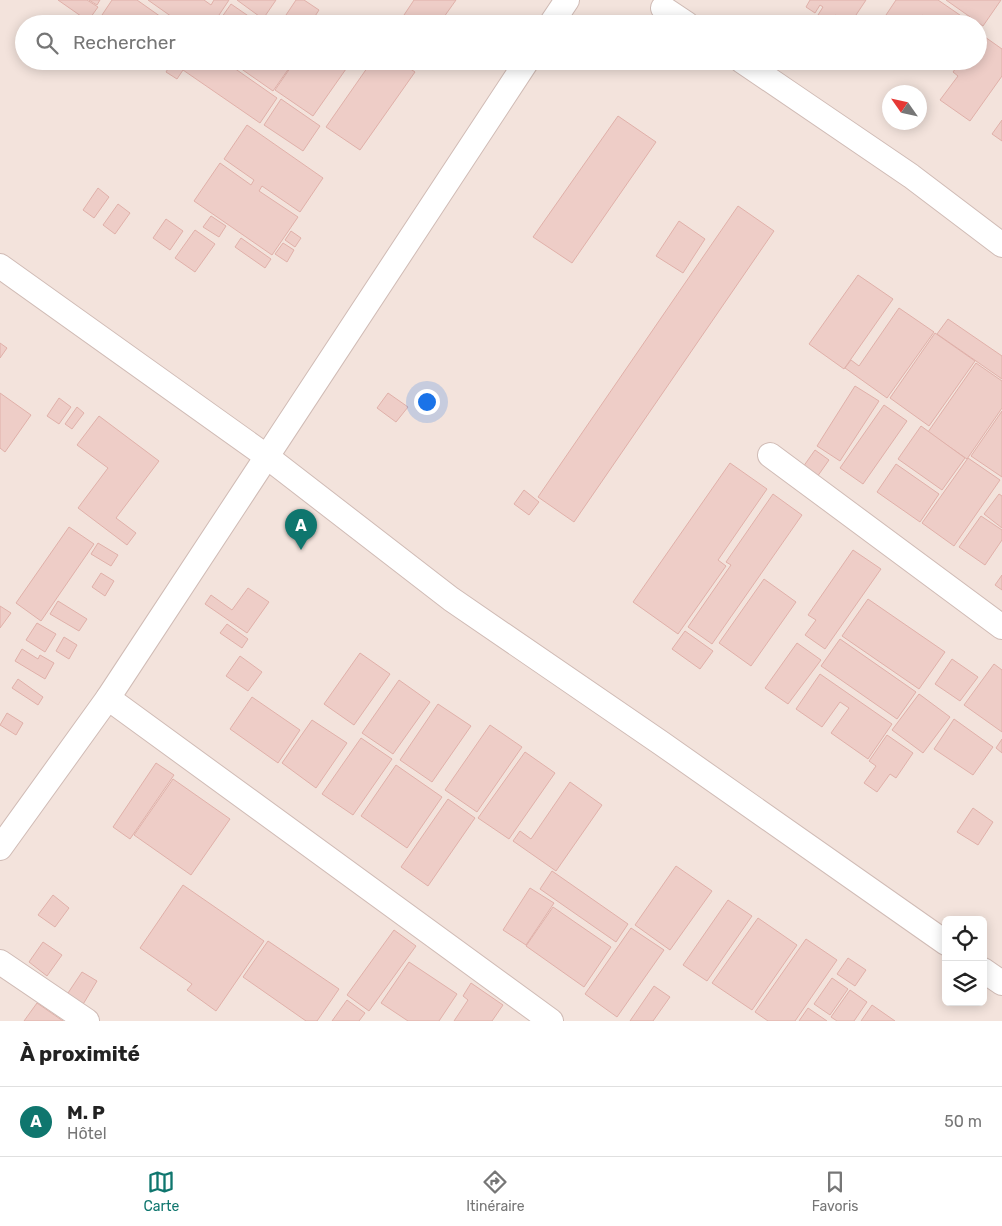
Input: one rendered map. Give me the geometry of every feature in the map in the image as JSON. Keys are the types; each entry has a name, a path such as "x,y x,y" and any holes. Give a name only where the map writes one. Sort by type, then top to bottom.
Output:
{"street":[{"path":"557,15 567,0"},
{"path":"662,3 676,15"},
{"path":"0,848 108,698 521,70"},
{"path":"755,70 911,176 1002,244"},
{"path":"0,266 266,456 451,599 661,743 942,940"},
{"path":"770,456 1002,627"},
{"path":"108,698 551,1021"},
{"path":"0,962 87,1021"},
{"path":"987,973 1002,983"}],"shaded area":[{"path":"0,0 1002,0 1002,1021 0,1021"}],"building":[{"path":"58,0 87,0 98,7 92,15 79,15"},
{"path":"89,0 100,0 97,5"},
{"path":"112,0 137,0 158,15 102,15"},
{"path":"148,0 204,0 211,5 214,0 229,0 219,15 169,15"},
{"path":"237,0 276,0 266,15 258,15"},
{"path":"296,0 304,0 319,10 316,15 286,15"},
{"path":"414,0 456,0 445,15 404,15"},
{"path":"810,0 866,0 856,15 818,15 823,7 820,5 815,13 806,7"},
{"path":"896,0 938,0 960,15 922,15 886,15"},
{"path":"946,0 1001,0 987,20 987,15 967,15"},
{"path":"231,4 247,15 223,15"},
{"path":"987,38 1002,49 1002,76 970,121 940,100 958,76 953,72 954,70 987,70"},
{"path":"167,70 183,70 177,79 166,72"},
{"path":"183,70 237,70 277,98 260,123"},
{"path":"243,70 288,70 273,91"},
{"path":"289,70 345,70 313,116 275,90"},
{"path":"366,70 412,70 415,72 360,150 326,127"},
{"path":"281,99 320,126 303,151 264,125"},
{"path":"618,116 656,142 572,263 533,237"},
{"path":"1002,120 1002,141 992,134"},
{"path":"247,125 323,178 300,212 262,186 259,191 298,217 272,255 194,201 220,163 251,185 254,180 224,159"},
{"path":"98,188 109,197 94,218 83,210"},
{"path":"118,204 130,213 115,234 103,225"},
{"path":"738,206 774,231 574,522 538,497"},
{"path":"211,216 226,226 219,237 203,227"},
{"path":"166,219 183,231 170,250 153,238"},
{"path":"679,221 705,239 683,273 656,256"},
{"path":"195,230 215,244 195,272 175,258"},
{"path":"291,231 301,238 295,247 285,240"},
{"path":"241,238 271,259 265,268 235,247"},
{"path":"283,243 294,250 287,262 275,254"},
{"path":"858,275 893,299 844,369 809,344"},
{"path":"899,308 934,332 887,398 845,368 851,360 859,366"},
{"path":"948,319 1002,356 1002,379 937,334"},
{"path":"935,333 975,361 929,426 890,398"},
{"path":"0,343 7,348 0,358"},
{"path":"976,363 1002,381 1002,408 967,459 928,432"},
{"path":"855,386 879,401 840,461 817,446"},
{"path":"0,393 31,415 5,452 0,448"},
{"path":"388,393 408,407 396,422 377,408"},
{"path":"59,398 71,407 59,424 47,416"},
{"path":"884,405 907,421 863,484 840,468"},
{"path":"77,407 84,413 72,429 65,424"},
{"path":"1002,411 1002,477 971,456"},
{"path":"99,416 159,461 116,518 136,533 127,545 78,508 108,468 77,445"},
{"path":"921,426 965,458 942,490 898,459"},
{"path":"815,450 829,460 817,477 803,467"},
{"path":"968,458 1000,480 954,546 922,523"},
{"path":"730,463 767,489 718,560 726,566 678,634 633,602"},
{"path":"896,464 939,494 920,522 877,492"},
{"path":"524,490 539,502 529,515 514,504"},
{"path":"773,494 802,515 712,644 688,627 731,565 726,562"},
{"path":"999,494 1002,496 1002,528 984,514"},
{"path":"981,516 1002,530 1002,540 985,565 959,547"},
{"path":"69,527 94,544 41,621 16,603"},
{"path":"98,543 118,555 111,566 91,554"},
{"path":"853,550 881,569 825,649 805,635 816,620 808,615"},
{"path":"101,573 114,581 105,596 92,587"},
{"path":"1002,575 1002,590 995,585"},
{"path":"764,579 796,602 751,666 719,643"},
{"path":"248,588 269,602 247,633 205,604 211,595 232,610"},
{"path":"868,599 945,652 919,689 842,636"},
{"path":"58,601 87,619 79,631 50,614"},
{"path":"0,606 11,613 0,628"},
{"path":"37,623 56,634 45,652 26,640"},
{"path":"227,624 248,639 242,648 220,633"},
{"path":"685,631 713,651 700,669 672,649"},
{"path":"64,637 77,645 69,659 56,651"},
{"path":"840,639 916,692 897,719 821,666"},
{"path":"797,643 821,660 788,704 765,688"},
{"path":"22,649 38,659 40,655 54,663 45,679 15,661"},
{"path":"360,653 390,674 354,725 324,704"},
{"path":"240,656 262,672 248,691 226,676"},
{"path":"952,659 978,677 960,701 935,684"},
{"path":"994,664 1002,670 1002,732 964,705"},
{"path":"820,674 892,724 868,759 831,733 849,708 840,702 822,727 796,709"},
{"path":"18,679 43,697 38,705 12,688"},
{"path":"399,680 430,702 393,754 362,733"},
{"path":"919,694 950,717 923,753 892,730"},
{"path":"252,697 300,730 278,763 230,729"},
{"path":"438,704 471,726 432,782 400,760"},
{"path":"7,713 23,723 16,735 0,725"},
{"path":"954,719 993,747 973,775 934,749"},
{"path":"312,720 347,743 316,788 282,763"},
{"path":"490,725 522,747 477,812 445,790"},
{"path":"887,735 913,753 896,778 890,774 877,792 864,783 876,766 869,761"},
{"path":"361,738 392,759 353,815 322,794"},
{"path":"1002,739 1002,753 996,748"},
{"path":"525,752 555,773 509,839 478,818"},
{"path":"156,763 174,775 130,839 113,827"},
{"path":"396,765 442,797 407,848 361,816"},
{"path":"173,779 230,819 191,875 134,835"},
{"path":"570,782 602,805 556,871 513,841 520,831 531,839"},
{"path":"448,799 475,818 428,886 401,867"},
{"path":"973,808 993,822 978,845 957,832"},
{"path":"676,866 712,891 670,950 635,925"},
{"path":"552,871 628,924 616,942 540,889"},
{"path":"183,885 264,941 216,1011 187,990 192,984 140,948"},
{"path":"530,888 554,903 526,945 503,930"},
{"path":"53,895 69,908 55,927 38,915"},
{"path":"728,900 752,916 707,981 683,965"},
{"path":"553,907 611,947 584,987 526,946"},
{"path":"758,918 797,945 752,1010 712,983"},
{"path":"631,928 664,950 617,1017 585,994"},
{"path":"394,930 416,946 369,1011 347,995"},
{"path":"806,939 837,960 795,1021 768,1021 755,1012"},
{"path":"268,941 339,989 317,1021 306,1021 243,977"},
{"path":"43,942 62,955 47,976 29,962"},
{"path":"848,958 866,970 855,986 837,974"},
{"path":"409,962 457,994 439,1021 408,1021 381,1003"},
{"path":"82,972 97,981 82,1006 66,996"},
{"path":"832,978 848,989 830,1015 814,1004"},
{"path":"471,983 503,1005 492,1021 454,1021 468,1000 463,996"},
{"path":"654,986 670,997 653,1021 630,1021"},
{"path":"850,990 867,1002 854,1021 837,1021 831,1017"},
{"path":"347,1000 365,1013 359,1021 332,1021"},
{"path":"37,1003 63,1021 24,1021"},
{"path":"872,1005 895,1021 861,1021"},
{"path":"808,1008 827,1021 799,1021"}],"place":[{"name":"M. P","path":"301,550"}]}
